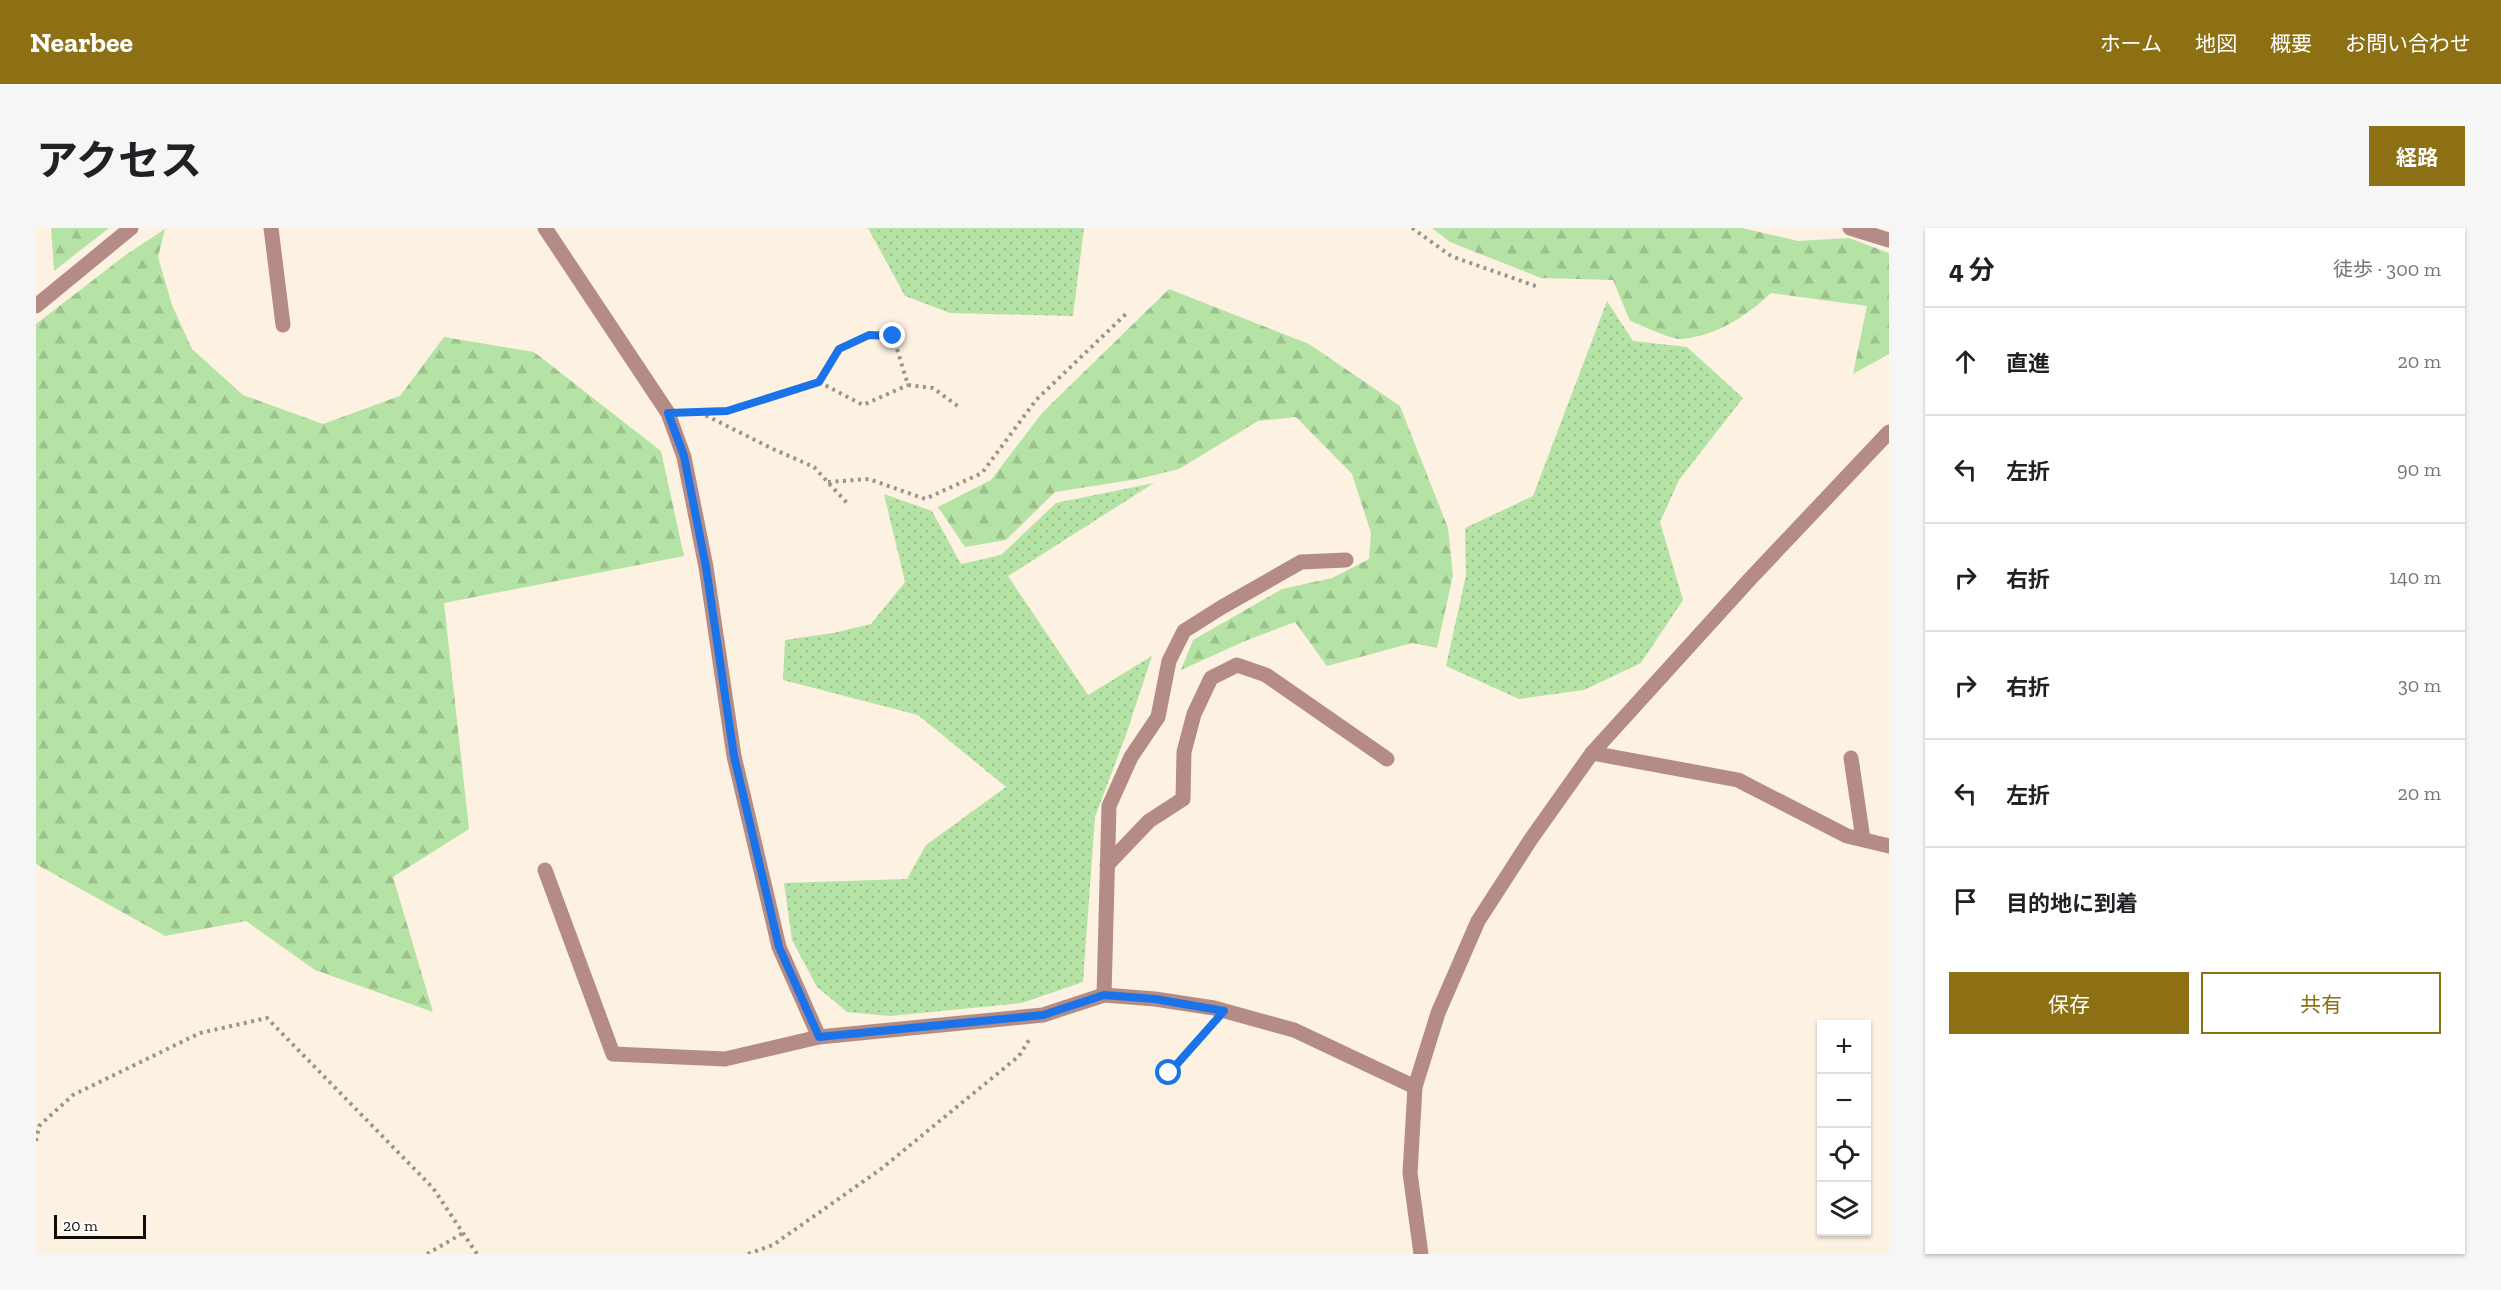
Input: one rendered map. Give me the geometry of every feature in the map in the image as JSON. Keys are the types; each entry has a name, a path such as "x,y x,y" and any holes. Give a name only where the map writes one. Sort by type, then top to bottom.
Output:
{"street":[{"path":"36,306 131,228"},
{"path":"271,228 283,325"},
{"path":"545,228 668,413 684,456 706,567 734,756 779,947 819,1037"},
{"path":"1850,228 1889,240"},
{"path":"1421,1254 1410,1173 1415,1087 1438,1013 1479,921 1531,839 1592,753 1750,579 1889,432"},
{"path":"1104,995 1109,806 1131,757 1158,717 1169,661 1184,631 1301,562 1346,560"},
{"path":"1107,865 1149,821 1183,799 1184,752 1194,714 1211,678 1237,664 1266,675 1387,759"},
{"path":"1592,753 1738,780 1847,836 1889,846"},
{"path":"1851,758 1863,840"},
{"path":"545,870 613,1054 725,1059 819,1037 1043,1015 1104,995 1155,999 1224,1011 1294,1030 1415,1087"}],"path":[{"path":"1412,228 1451,256 1538,286"},
{"path":"828,482 869,479 925,499 982,472 1036,400 1128,312"},
{"path":"668,413 727,411 819,382 839,349 869,335 893,336 908,385"},
{"path":"819,382 863,405 908,385 933,388 958,407"},
{"path":"699,412 814,467 847,503"},
{"path":"1169,1073 1224,1011"},
{"path":"748,1254 773,1245 881,1169 1019,1056 1043,1015"},
{"path":"36,1141 39,1126 73,1095 200,1034 267,1018 433,1188 477,1254"},
{"path":"428,1254 463,1233"}],"green space":[{"path":"51,228 109,228 54,271"},
{"path":"868,228 1084,228 1073,316 950,313 905,296"},
{"path":"1432,228 1742,228 1798,241 1849,238 1889,253 1889,354 1853,374 1867,306 1771,293 1742,316 1719,329 1695,337 1677,339 1630,321 1613,280 1541,278 1450,242"},
{"path":"165,229 158,257 172,305 192,349 243,395 323,424 400,396 444,337 534,352 661,451 684,556 444,603 469,829 393,877 433,1012 315,970 246,921 165,936 36,864 36,324 127,254"},
{"path":"1169,289 1309,344 1400,406 1448,528 1453,575 1437,648 1412,643 1327,666 1295,622 1245,641 1181,670 1193,640 1282,589 1332,578 1369,559 1371,533 1352,474 1296,417 1258,421 1179,469 1138,479 1055,492 1006,540 965,547 938,507 991,480 1042,413"},
{"path":"1607,301 1633,341 1687,347 1743,398 1679,480 1660,522 1683,600 1641,663 1584,690 1519,699 1446,666 1466,575 1465,528 1533,496"},
{"path":"1154,483 1008,576 1088,695 1152,656 1126,735 1095,817 1083,982 1022,1003 890,1016 847,1012 817,987 792,940 784,883 907,879 926,845 1006,787 918,715 783,680 785,640 833,633 871,624 905,582 884,494 932,511 961,564 1001,555 1056,503"}],"route":[{"path":"893,336 869,335 839,349 819,382 727,411 668,413 684,456 706,567 734,756 779,947 819,1037 1043,1015 1104,995 1155,999 1224,1011 1169,1073"}]}
